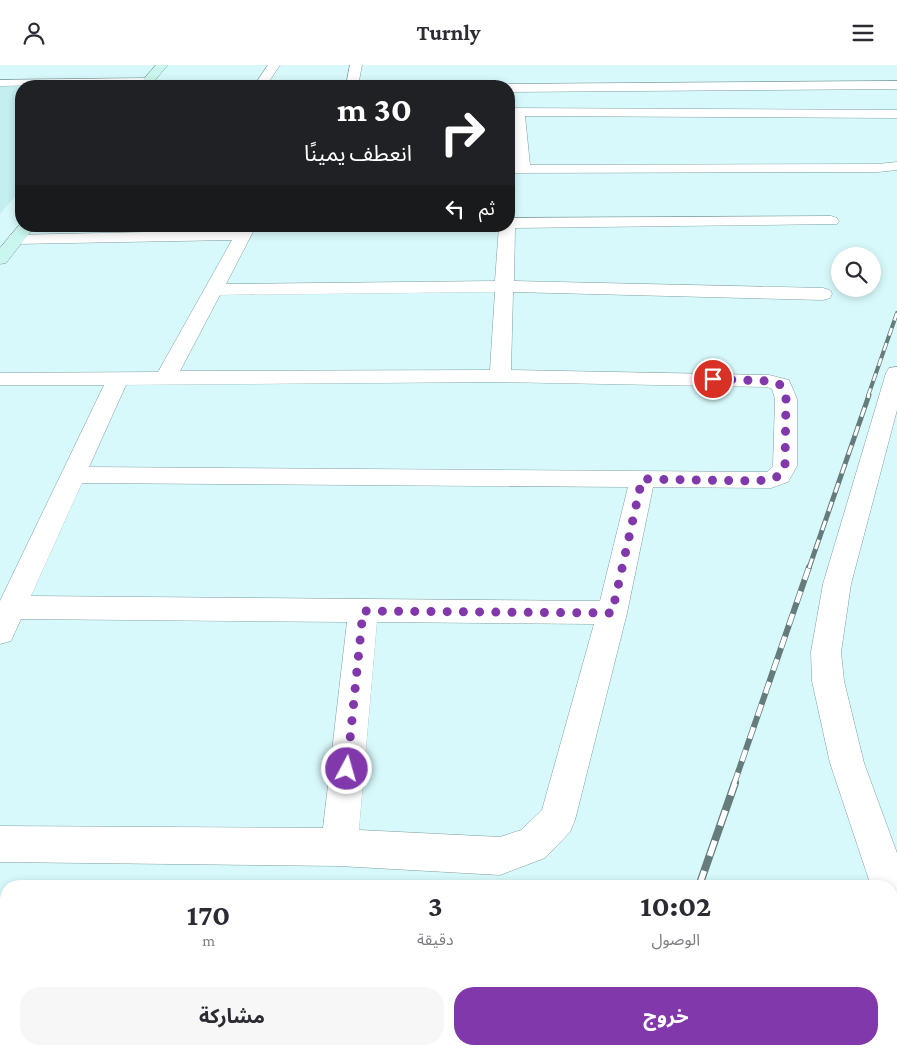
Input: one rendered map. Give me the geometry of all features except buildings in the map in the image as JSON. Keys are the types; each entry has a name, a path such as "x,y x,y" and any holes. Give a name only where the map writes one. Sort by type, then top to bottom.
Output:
{"street":[{"path":"149,80 162,65"},
{"path":"264,80 274,65"},
{"path":"353,80 356,65"},
{"path":"70,80 84,69"},
{"path":"0,83 15,83"},
{"path":"515,112 623,100 897,85"},
{"path":"515,88 623,100 897,114"},
{"path":"515,140 516,169 878,168 897,166"},
{"path":"515,223 831,221"},
{"path":"0,259 22,233 134,232"},
{"path":"166,377 245,232"},
{"path":"500,376 507,232"},
{"path":"213,290 504,286 823,294"},
{"path":"888,880 847,763 828,681 826,652 837,584 893,410 897,373"},
{"path":"0,379 500,376 760,381 781,385 785,391 786,399 785,465 779,476 757,481 74,475"},
{"path":"118,379 6,620 363,611 612,613"},
{"path":"0,844 339,847 500,856 532,845 557,819 612,613 642,479"},
{"path":"339,847 363,611"}],"shaded area":[{"path":"0,87 15,87 15,197 0,214"}],"railway":[{"path":"868,396 897,313"},
{"path":"809,568 869,395"},
{"path":"734,784 809,567"},
{"path":"701,880 735,783"}],"route":[{"path":"347,769 363,611 612,613 642,479 757,481 779,476 785,465 786,399 785,391 781,385 769,381 713,379"}]}
